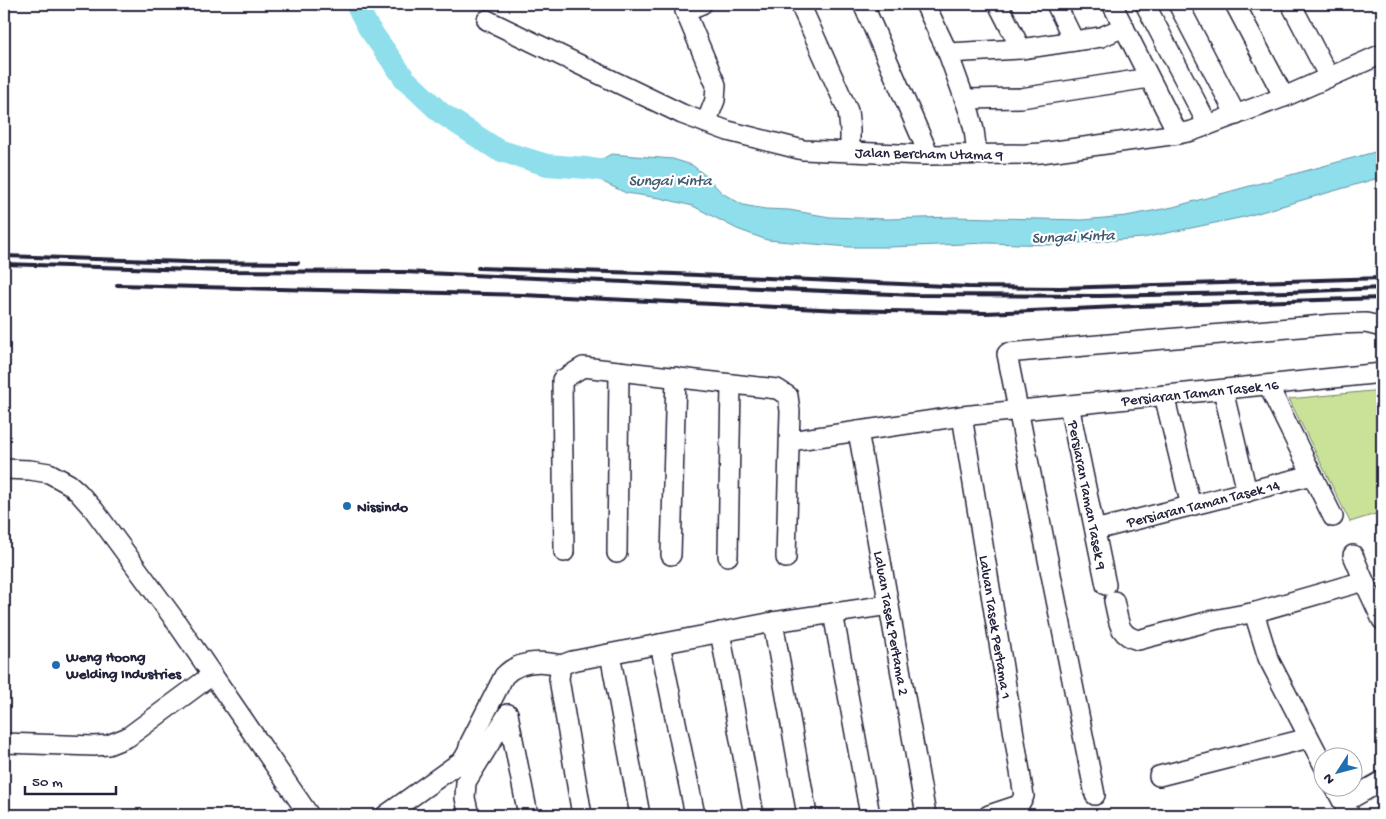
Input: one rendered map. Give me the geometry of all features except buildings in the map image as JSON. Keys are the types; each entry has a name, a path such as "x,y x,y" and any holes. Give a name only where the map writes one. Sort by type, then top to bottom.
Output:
{"street":[{"path":"702,4 685,12 716,85 715,100 706,123"},
{"path":"800,4 848,111 850,152"},
{"path":"863,4 929,155"},
{"path":"926,4 948,53 965,99 973,123 977,154"},
{"path":"998,4 1021,49"},
{"path":"1056,4 1074,40"},
{"path":"1112,4 1178,134"},
{"path":"1145,4 1208,125"},
{"path":"1178,4 1236,115"},
{"path":"1235,4 1284,98"},
{"path":"1291,4 1329,77"},
{"name":"Jalan Bercham Utama 9","path":"486,20 682,114 728,131 803,150 929,155 1041,153 1178,134 1284,98 1382,54"},
{"path":"948,53 1021,49 1101,36 1124,26"},
{"path":"965,99 1021,98 1150,78"},
{"path":"1095,795 1017,410 1008,352 1334,324 1366,323 1382,327"},
{"path":"564,552 562,380 583,367 777,389 788,396 790,441 786,558"},
{"path":"617,553 620,371"},
{"name":"Persiaran Taman Tasek 16","path":"790,441 962,416 1382,373"},
{"path":"671,555 676,377"},
{"path":"728,556 730,384"},
{"path":"1268,385 1333,518"},
{"path":"1223,390 1247,492"},
{"path":"1164,396 1191,506"},
{"name":"Persiaran Taman Tasek 9","path":"1069,405 1110,593 1121,630 1128,638 1138,640 1214,620 1256,612 1364,581"},
{"name":"Laluan Tasek Pertama 1","path":"962,416 1024,796 1019,805 988,815"},
{"name":"Laluan Tasek Pertama 2","path":"858,431 926,815"},
{"path":"4,468 49,473 69,484 94,510 166,608 309,815"},
{"name":"Persiaran Taman Tasek 14","path":"1095,530 1312,475"},
{"path":"1354,555 1382,620"},
{"path":"386,815 463,760 504,676 518,665 548,662 561,665 572,661 774,622 889,605"},
{"path":"1256,612 1256,619 1268,658 1314,747"},
{"path":"832,613 870,815"},
{"path":"774,622 807,815"},
{"path":"720,632 754,815"},
{"path":"660,644 695,815"},
{"path":"610,654 640,815"},
{"path":"561,665 559,678 582,815"},
{"path":"4,743 94,746 116,742 128,737 212,674"},
{"path":"469,815 465,798 466,782 508,714 528,815"},
{"path":"1159,776 1309,738"},
{"path":"1342,802 1382,781"}],"green space":[{"path":"1382,390 1382,512 1350,522 1289,399"}],"water":[{"name":"Sungai Kinta","path":"1382,150 1382,177 1244,217 1143,238 1052,245 988,243 849,247 767,240 737,229 693,206 660,198 626,193 605,183 587,168 611,154 673,159 692,165 706,176 722,193 743,205 830,217 1082,220 1126,216 1173,207"}],"waterway":[{"name":"Sungai Kinta","path":"356,4 368,27 405,79 441,113 498,150 547,165 587,168 617,173"}],"railway":[{"path":"4,256 186,262 298,263"},
{"path":"4,264 224,271 404,272 914,295 1100,296 1382,288"},
{"path":"478,268 675,274 968,287 1060,288 1382,278"},
{"path":"117,285 523,295 841,310 986,313 1382,298"}],"place":[{"name":"Nissindo","path":"347,506"},
{"name":"Weng Hoong Welding Industries","path":"56,665"}]}
